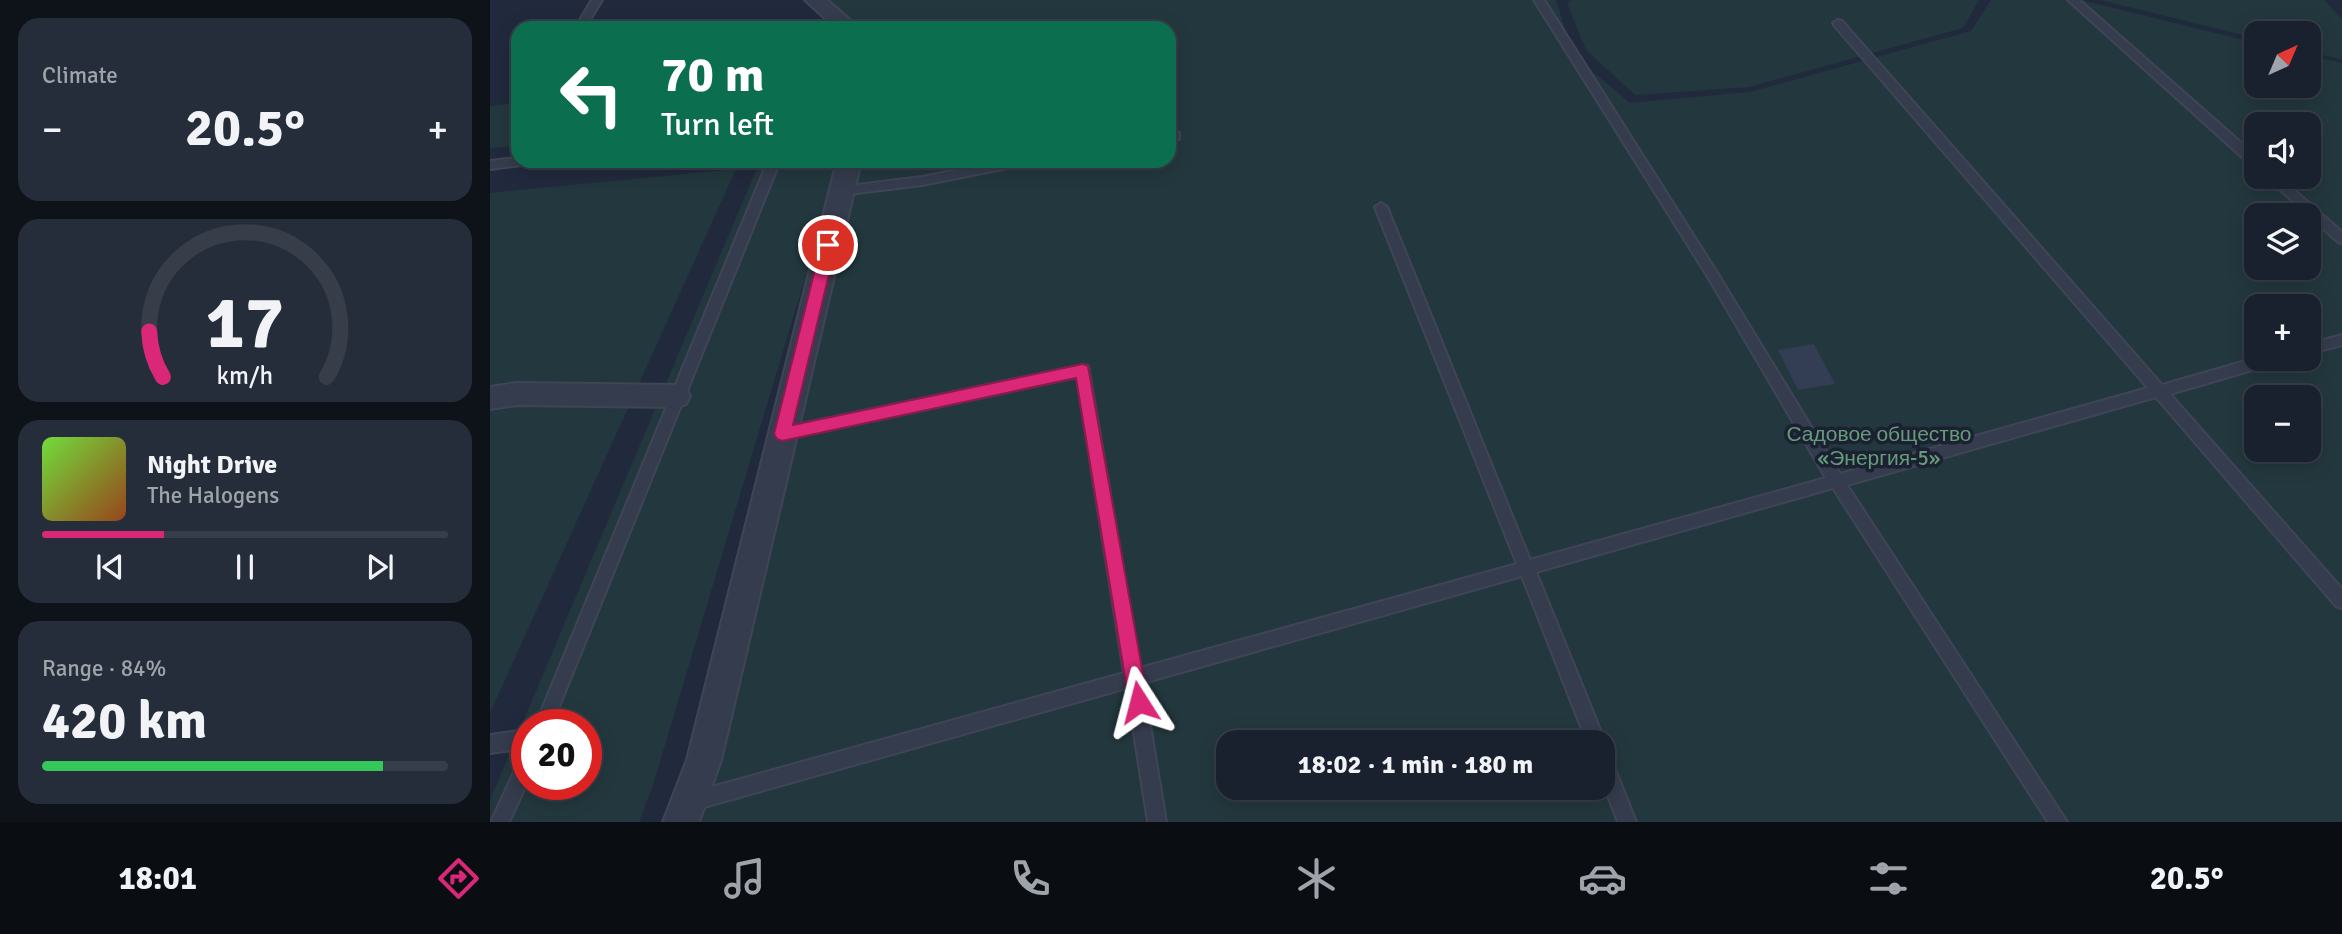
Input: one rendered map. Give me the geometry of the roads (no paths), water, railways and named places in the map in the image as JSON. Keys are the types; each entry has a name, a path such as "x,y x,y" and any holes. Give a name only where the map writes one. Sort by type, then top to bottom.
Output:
{"street":[{"path":"815,0 840,21"},
{"path":"684,812 704,760 847,168"},
{"path":"490,398 517,394 676,396"}],"lane":[{"path":"584,21 597,0"},
{"path":"1539,0 1712,274 1835,479 2058,822"},
{"path":"2073,0 2244,152"},
{"path":"1838,23 2342,601"},
{"path":"490,165 511,162"},
{"path":"550,709 771,168"},
{"path":"842,191 922,181 988,168"},
{"path":"2286,189 2342,239"},
{"path":"1381,207 1591,730"},
{"path":"2321,346 2342,340"},
{"path":"684,812 1135,677 2244,366"},
{"path":"782,434 1083,370 1157,822"},
{"path":"490,744 511,741"},
{"path":"1615,790 1628,822"},
{"path":"500,822 511,798"}],"park label":[{"name":"Садовое общество «Энергия-5»","path":"1879,446"}]}
